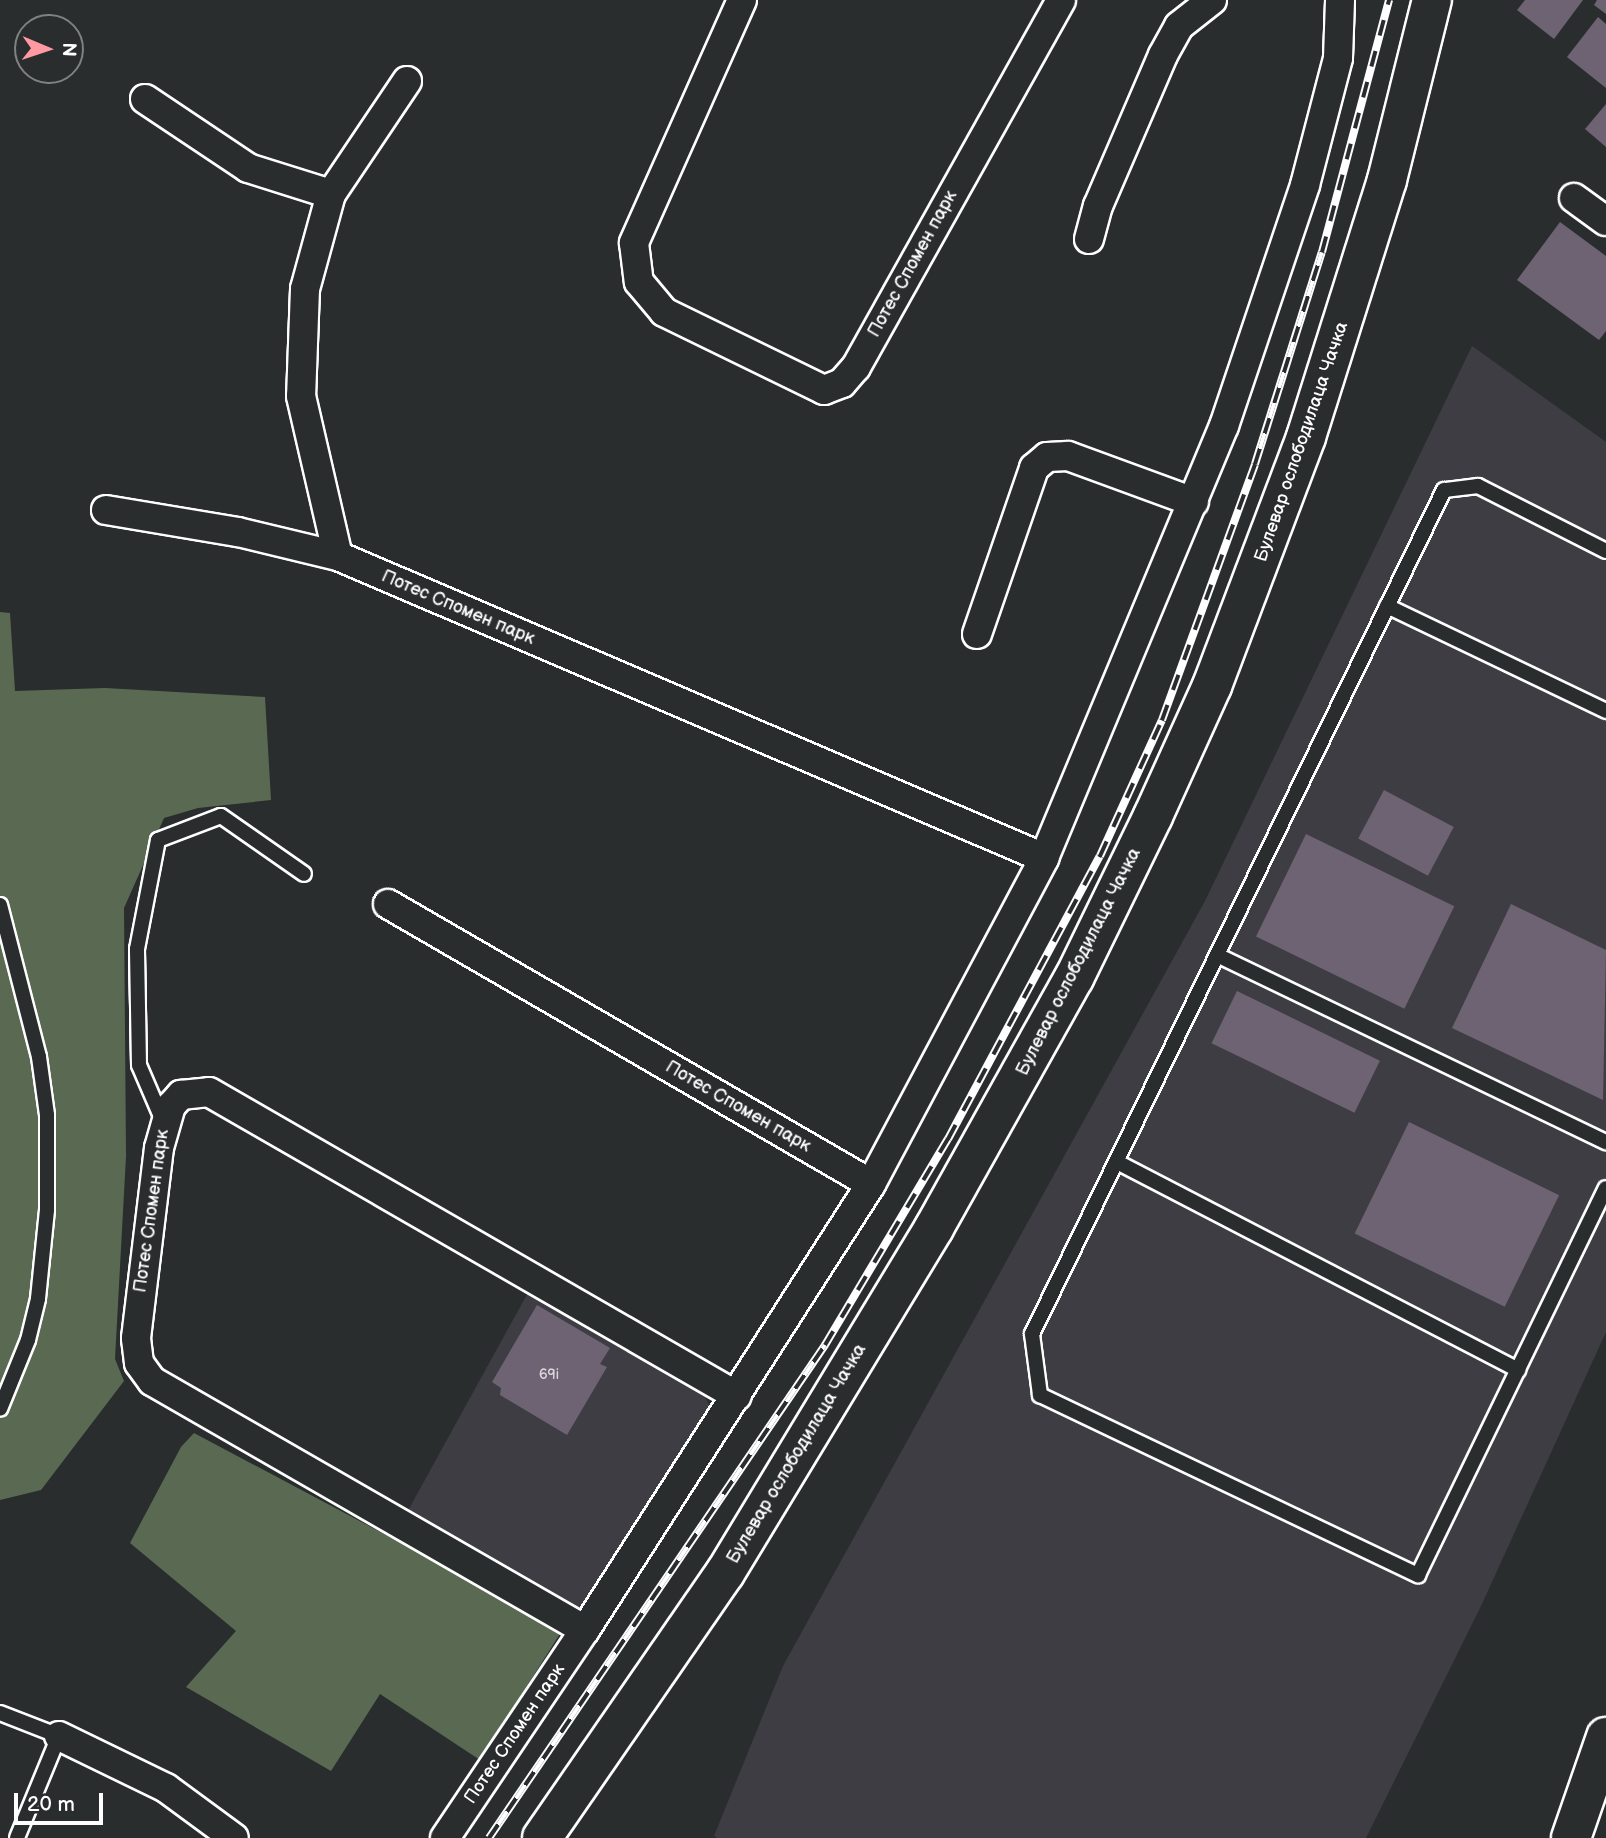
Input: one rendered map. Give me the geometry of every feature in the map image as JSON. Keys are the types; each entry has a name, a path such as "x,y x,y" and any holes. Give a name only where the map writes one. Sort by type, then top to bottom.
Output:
{"main road":[{"name":"Булевар ослободилаца Чачка","path":"542,1838 725,1573 934,1228 1074,978 1212,685 1306,437 1387,180 1432,0"},
{"path":"1571,1838 1606,1737"}],"street":[{"name":"Потес Спомен парк","path":"742,0 634,243 639,282 664,312 824,390 842,383 856,367 1062,0"},
{"path":"1089,239 1098,206 1163,55 1179,26 1212,0"},
{"name":"Потес Спомен парк","path":"445,1838 585,1630 871,1184 1044,858 1194,502 1305,185 1338,58 1340,0"},
{"path":"338,556 301,396 305,289 331,194 407,81"},
{"path":"145,99 248,168 331,194"},
{"path":"1574,198 1606,221"},
{"path":"976,634 1034,468 1047,457 1068,456 1194,502"},
{"name":"Потес Спомен парк","path":"106,510 238,532 338,556 1044,858"},
{"name":"Потес Спомен парк","path":"388,904 871,1184"},
{"name":"Потес Спомен парк","path":"585,1630 152,1381 139,1363 135,1338 164,1122 181,1095 209,1092 737,1396"},
{"path":"59,1736 166,1788 234,1838"}],"lane":[{"path":"1606,551 1478,486 1444,489 1032,1334 1040,1395 1419,1575 1606,1188"},
{"path":"1387,606 1606,711"},
{"path":"164,1122 139,1065 137,962 158,840 221,816 304,874"},
{"path":"0,905 39,1057 47,1115 47,1169 38,1299 28,1340 0,1409"},
{"path":"1217,955 1606,1142"},
{"path":"1117,1162 1518,1370"},
{"path":"0,1713 59,1736 17,1838"}],"shaded area":[{"path":"1472,346 1606,442 1606,1332 1481,1606 1366,1838 717,1838 714,1836 783,1666 1205,901"},
{"path":"530,1289 700,1385 710,1407 582,1613 405,1516"}],"green space":[{"path":"0,612 10,613 15,691 105,688 265,697 271,800 198,808 164,818 124,908 126,1156 115,1359 124,1381 41,1490 0,1500"},
{"path":"194,1433 563,1629 480,1760 380,1694 331,1771 186,1687 236,1631 130,1543 181,1447"}],"building":[{"path":"1525,0 1583,0 1554,39 1517,10"},
{"path":"1597,0 1606,0 1606,14 1594,5"},
{"path":"1598,17 1606,24 1606,88 1567,57"},
{"path":"1606,104 1606,147 1585,129"},
{"path":"1560,222 1606,256 1606,331 1599,340 1517,280"},
{"path":"1384,790 1454,827 1428,876 1358,839"},
{"path":"1306,834 1454,906 1404,1009 1256,936"},
{"path":"1511,904 1606,950 1603,1100 1452,1028"},
{"path":"1237,991 1380,1061 1354,1113 1212,1043"},
{"path":"1409,1122 1559,1195 1505,1307 1355,1233"},
{"path":"537,1305 610,1348 600,1364 607,1367 567,1435 500,1395 501,1388 492,1382"}],"railway":[{"path":"489,1838 825,1345 948,1139 1100,856 1162,720 1255,464 1322,252 1389,0"}]}
